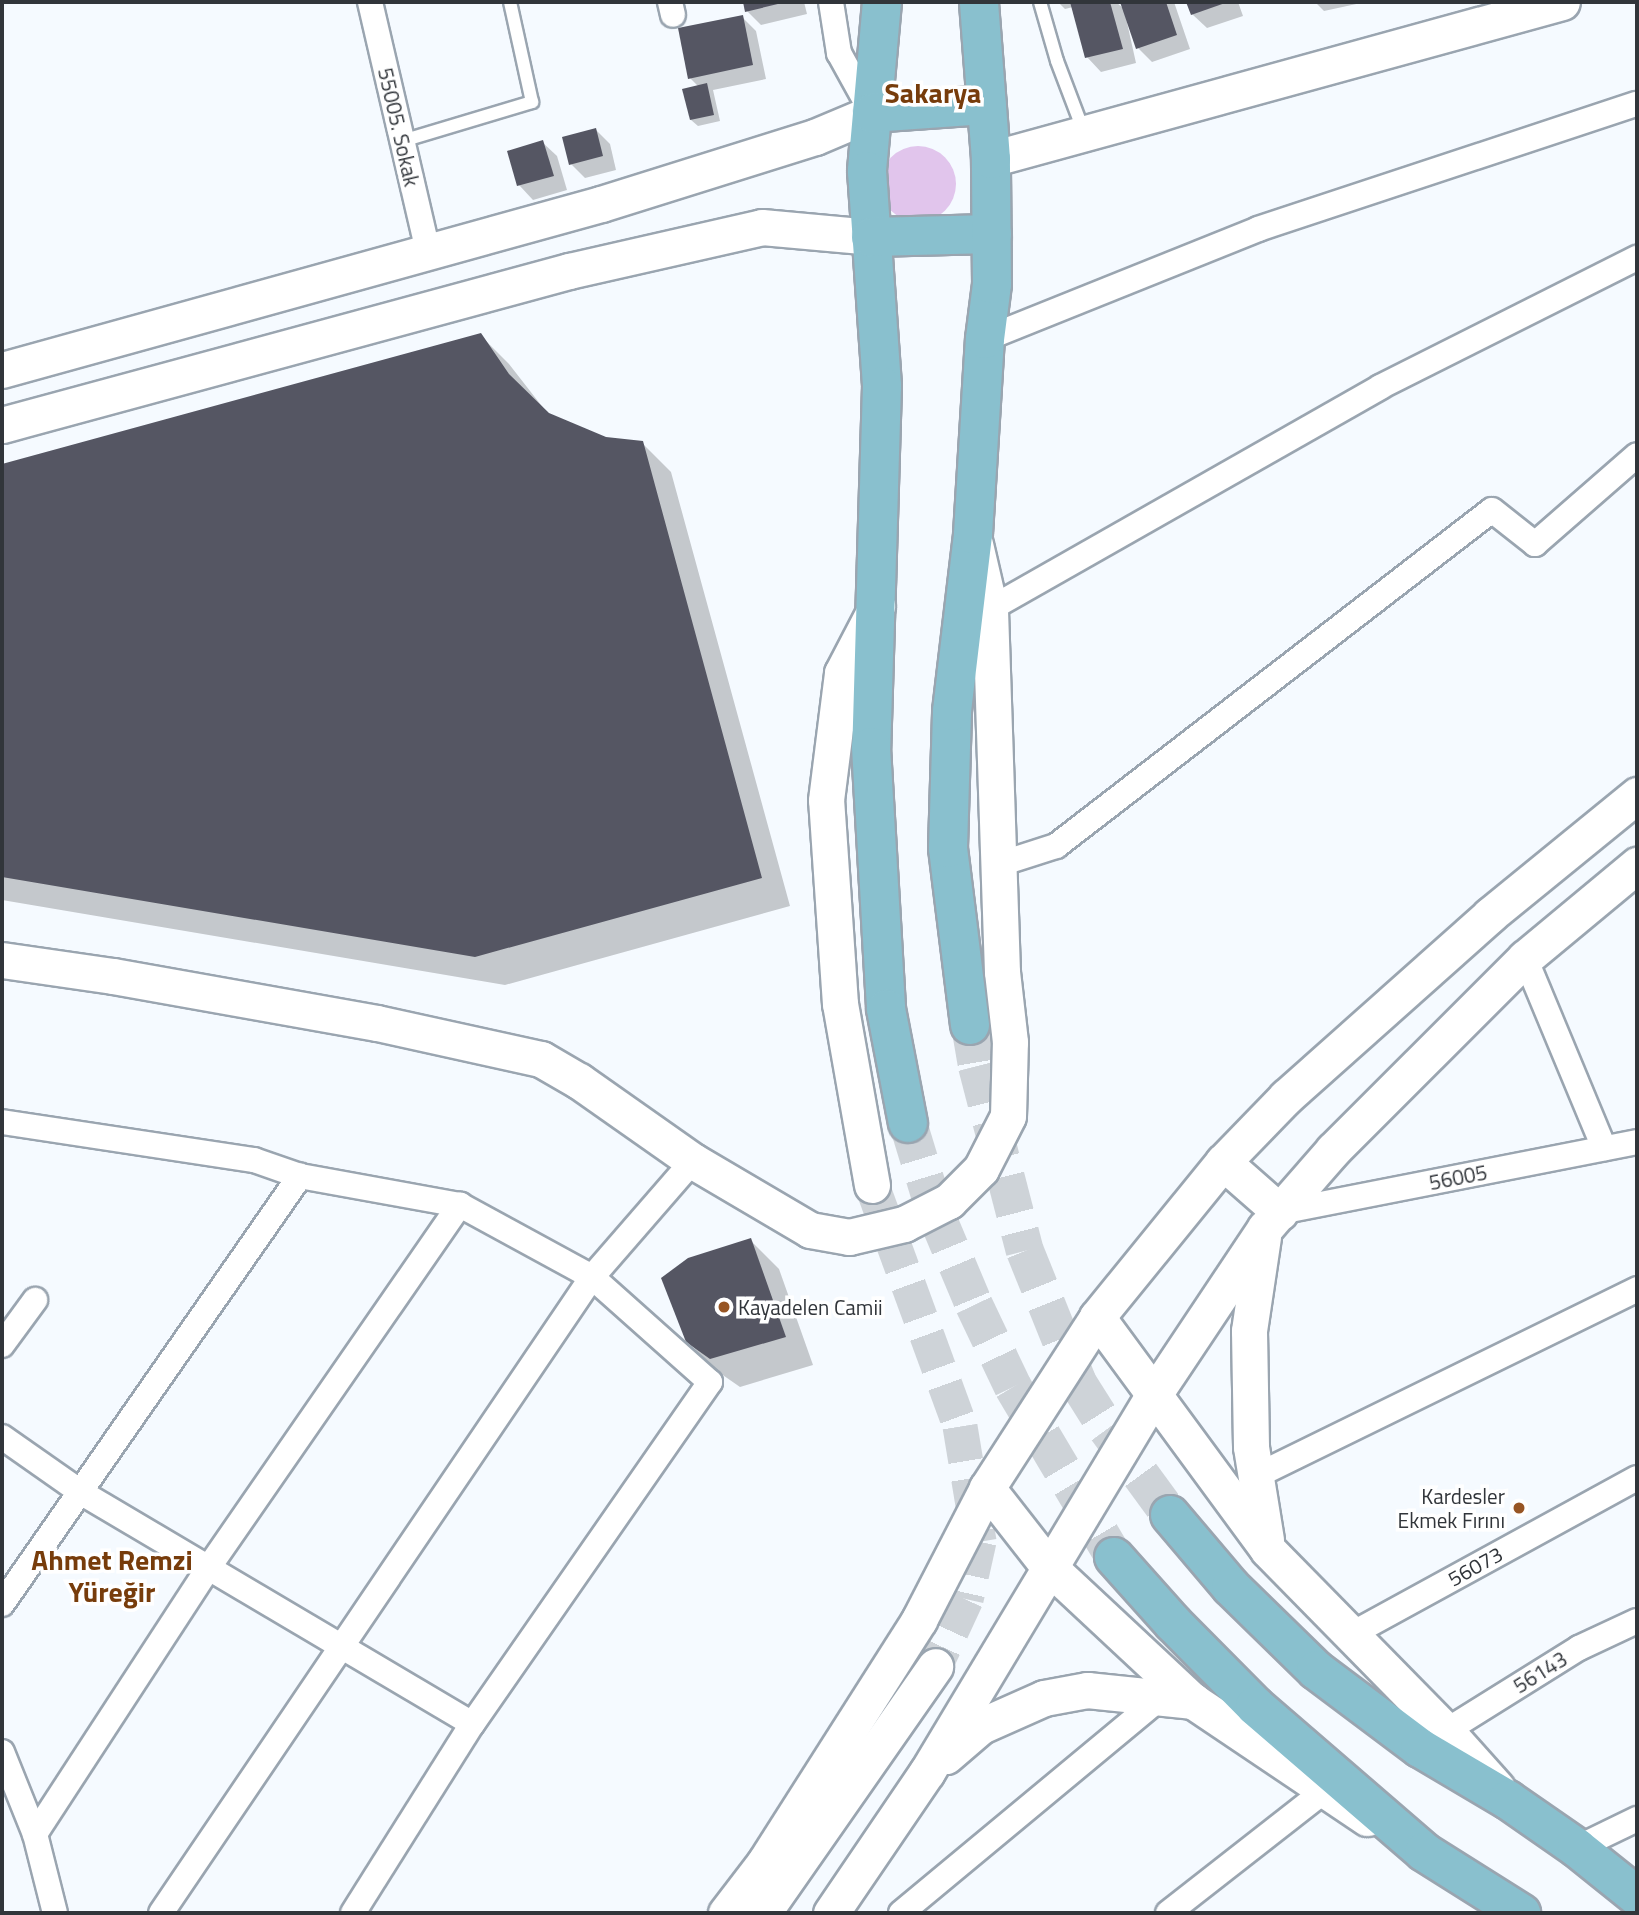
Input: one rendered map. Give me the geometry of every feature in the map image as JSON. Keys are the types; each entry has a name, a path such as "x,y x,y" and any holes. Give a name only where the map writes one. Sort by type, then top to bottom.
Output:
{"main road":[{"path":"882,2 867,172 881,386 871,747 886,1009 908,1123"},
{"path":"970,1025 947,848 952,711 973,534 985,340 992,284 991,159 979,2"},
{"path":"991,159 1562,2"},
{"path":"2,370 600,204 789,145 872,113 987,105"},
{"path":"2,425 569,271 762,227 871,237 992,234"},
{"path":"2,960 113,976 377,1023 541,1059 579,1081 693,1161 810,1230 849,1237 904,1224 949,1202 981,1169 1008,1116 1010,1042 1002,972 990,609 973,534"},
{"path":"872,1185 839,1004 826,800 842,673 877,606"},
{"path":"726,1913 765,1862 919,1620 987,1488 1097,1317 1223,1162 1286,1097 1490,915 1637,795"},
{"path":"831,1913 927,1772 1048,1566 1155,1393 1272,1220 1333,1150 1525,958 1637,865"},
{"path":"1223,1162 1272,1220"},
{"path":"1268,1550 1254,1477 1249,1331 1272,1220"},
{"path":"1097,1317 1268,1550 1446,1731 1508,1800"},
{"path":"987,1488 1048,1566 1178,1699 1424,1853 1507,1910"},
{"path":"1170,1516 1231,1587 1316,1670 1420,1748 1508,1800 1577,1848 1623,1897"},
{"path":"1114,1557 1173,1623 1255,1706 1424,1853"},
{"path":"763,1913 935,1666"},
{"path":"927,1772 981,1726 1044,1698 1087,1690 1178,1699"}],"street":[{"name":"55005. Sokak","path":"370,2 428,252"},
{"path":"831,2 839,53 872,113"},
{"path":"985,340 1258,229 1637,104"},
{"path":"990,609 1380,387 1637,258"},
{"path":"1000,864 1056,846 1492,510 1535,544 1637,455"},
{"path":"1525,958 1604,1148"},
{"path":"2,1122 254,1160 300,1176 460,1205 592,1278 710,1382 472,1724 353,1913"},
{"name":"56005","path":"1272,1220 1637,1142"},
{"path":"161,1913 592,1278 693,1161"},
{"path":"2,1604 82,1493 300,1176"},
{"path":"35,1834 209,1566 460,1205"},
{"path":"1254,1477 1637,1289"},
{"path":"2,1345 35,1300"},
{"path":"2,1437 82,1493 472,1724"},
{"name":"56073","path":"1350,1635 1637,1478"},
{"name":"56143","path":"1446,1731 1579,1648 1637,1620"},
{"path":"901,1913 1178,1699"},
{"path":"2,1752 35,1834 55,1913"},
{"path":"1168,1913 1323,1791"},
{"path":"1577,1848 1637,1819"}],"lane":[{"path":"402,141 532,102 510,2"},
{"path":"1040,2 1056,61 1086,135"}],"shaded area":[{"path":"918,146 932,149 945,157 953,170 956,184 953,198 945,211 932,219 918,222 904,219 891,211 883,198 880,184 883,170 891,157 904,149"}],"building":[{"path":"743,2 781,2 782,3 745,12"},
{"path":"1070,2 1110,2 1123,49 1085,58"},
{"path":"1120,2 1166,2 1177,35 1136,49"},
{"path":"1186,2 1228,2 1191,15"},
{"path":"743,15 753,65 688,79 678,28"},
{"path":"707,83 714,115 690,120 682,89"},
{"path":"596,128 603,156 569,165 562,137"},
{"path":"543,140 554,176 517,186 507,151"},
{"path":"481,333 509,374 549,413 606,437 643,441 762,878 475,957 2,877 2,464"},
{"name":"Kayadelen Camii","path":"751,1238 786,1337 710,1359 686,1342 661,1278 688,1258"}],"tunnel":[{"path":"970,1025 977,1066 1025,1251 1078,1383 1107,1429 1170,1515"},
{"path":"908,1123 935,1212 974,1305 1013,1387 1114,1557"},
{"path":"872,1185 960,1426 979,1541 966,1599 935,1666"}],"place":[{"name":"Kayadelen Camii","path":"724,1307"},
{"name":"Kardesler Ekmek Fırını","path":"1519,1508"}],"district":[{"name":"Sakarya","path":"933,93"},
{"name":"Ahmet Remzi Yüreğir","path":"112,1576"}]}
